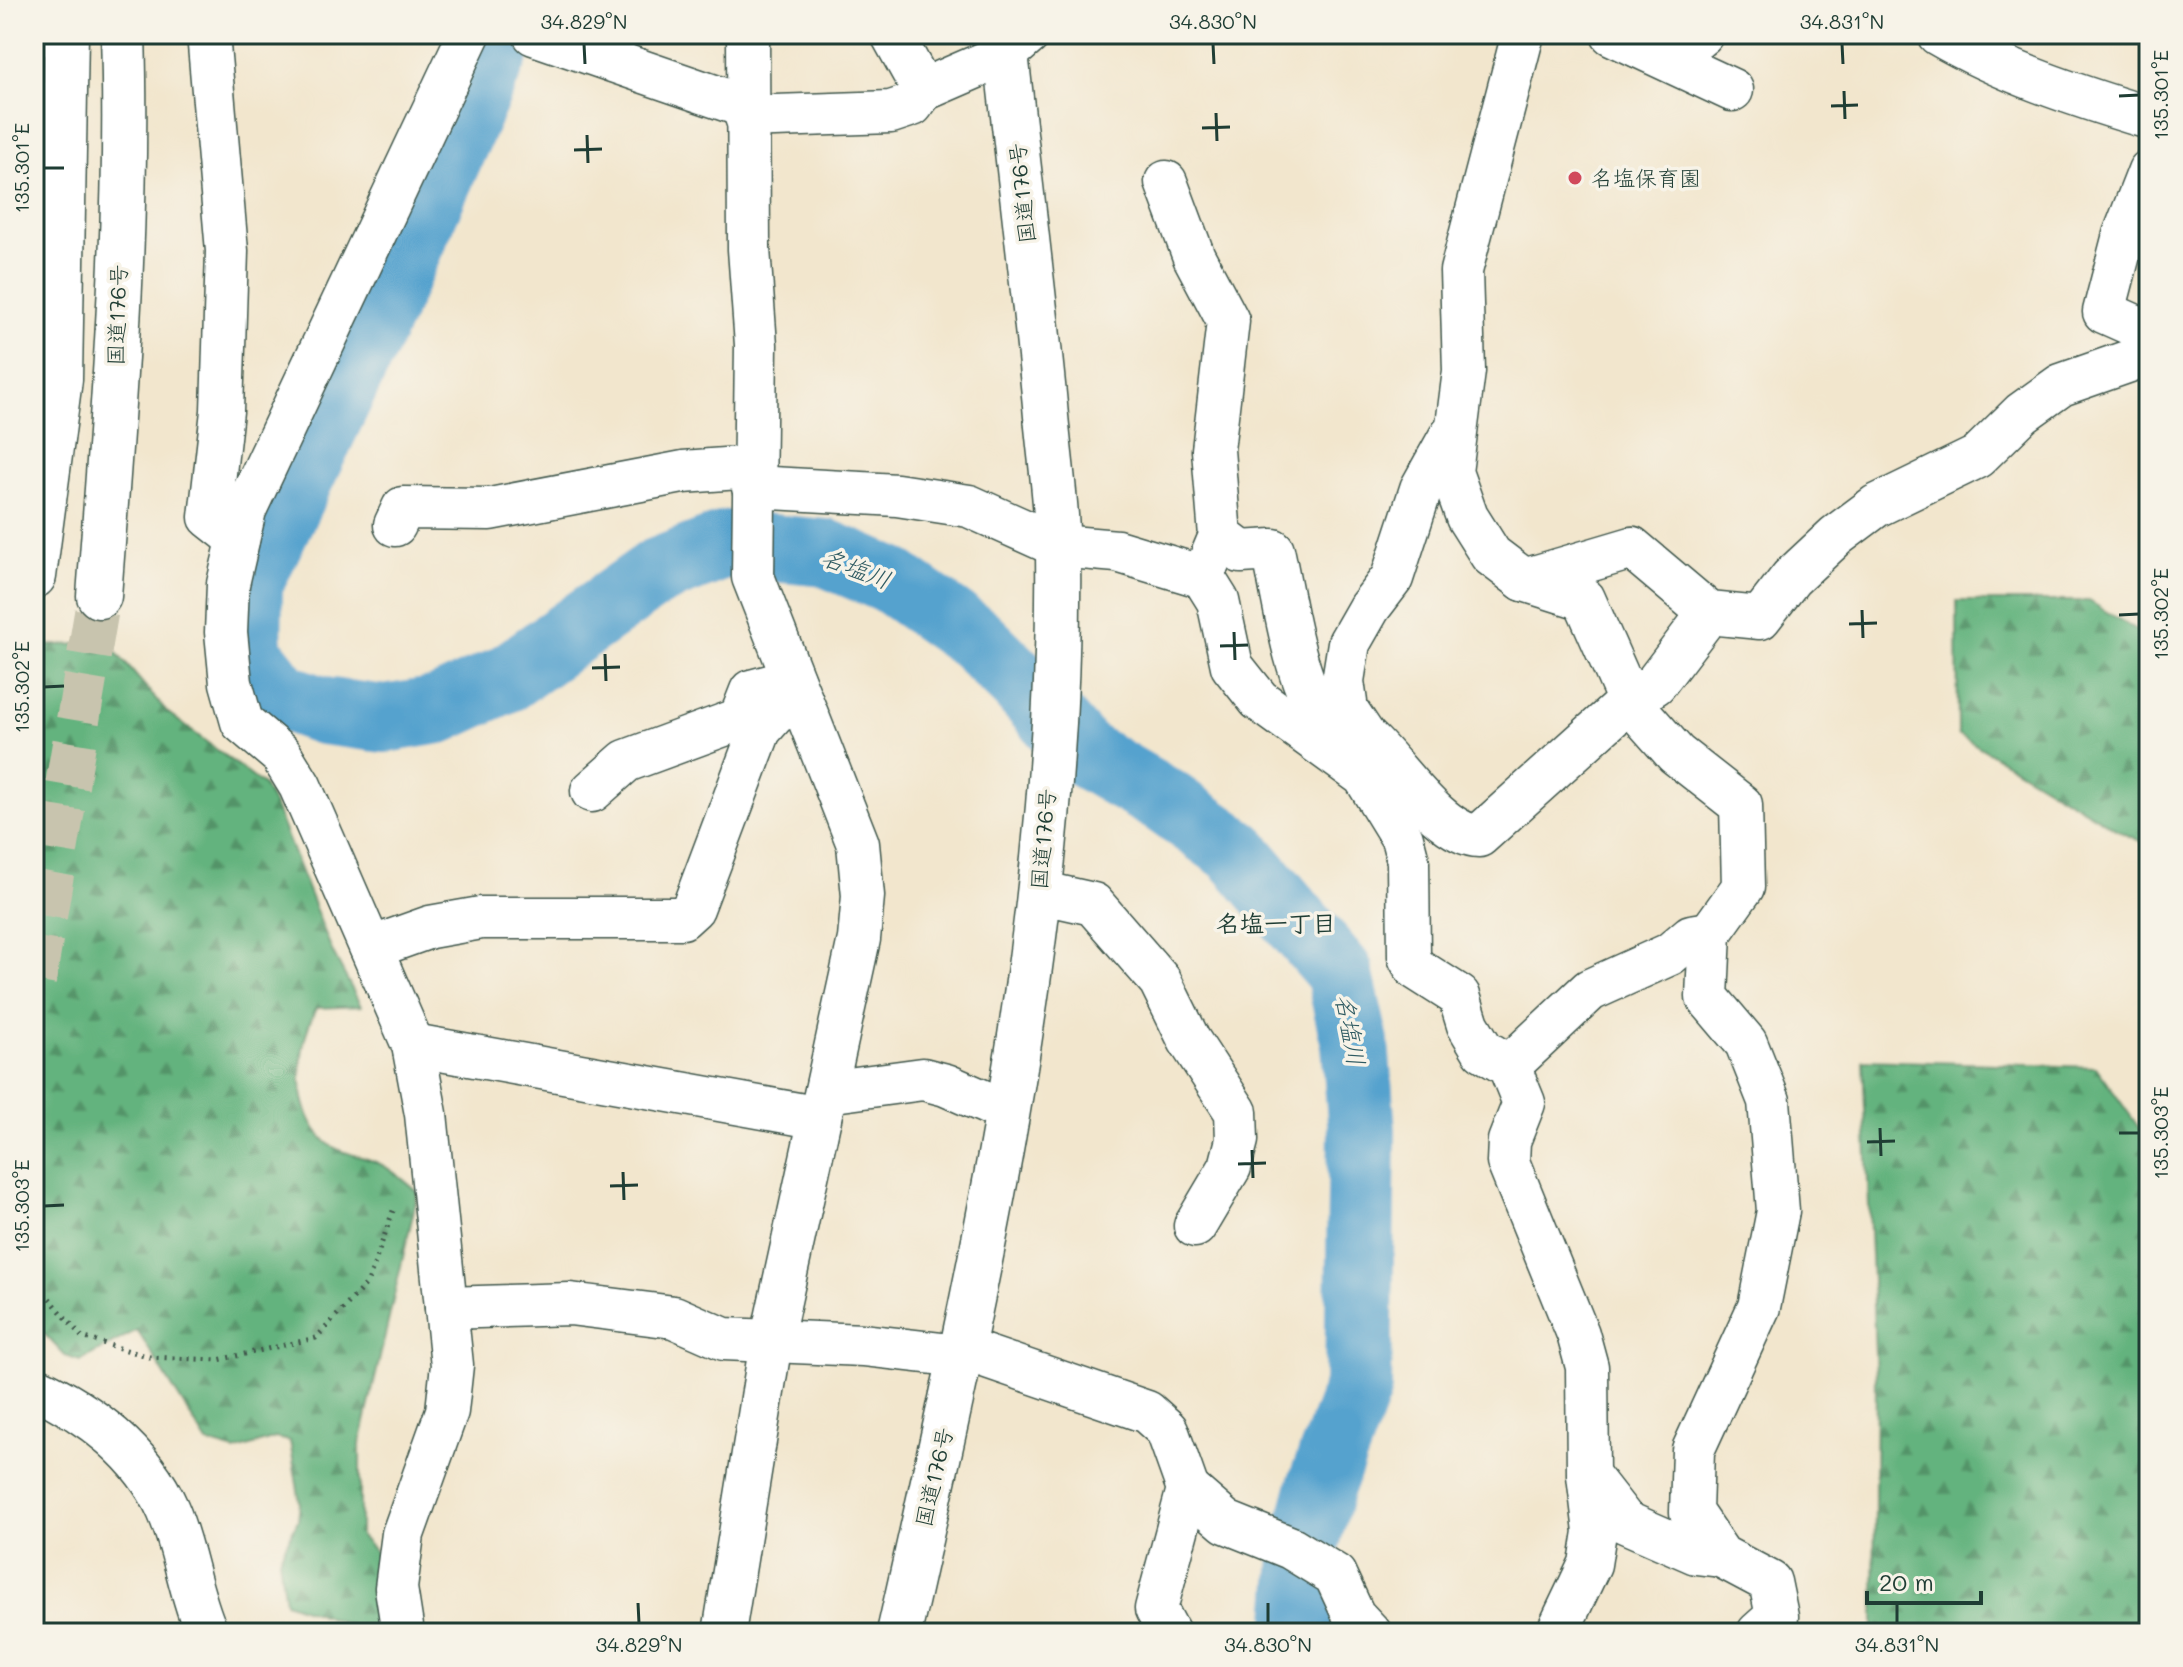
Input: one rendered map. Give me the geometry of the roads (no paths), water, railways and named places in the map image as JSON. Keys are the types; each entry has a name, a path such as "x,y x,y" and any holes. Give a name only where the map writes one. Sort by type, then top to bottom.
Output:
{"highway":[{"path":"34,576 60,379 66,34"},
{"name":"国道176号","path":"99,596 116,359 125,94 123,34"},
{"name":"国道176号","path":"899,1633 1008,1112 1039,892 1057,657 1058,546 1013,41"}],"street":[{"path":"208,34 227,251 222,411 210,517 238,539"},
{"path":"534,34 746,112 891,112 912,105 923,90 1013,41"},
{"path":"724,1633 771,1342 859,939 863,896 858,844 753,577 756,345 746,112 748,34"},
{"path":"1523,34 1461,271 1464,371 1451,472 1467,517 1491,555 1524,580 1584,599 1629,701 1676,754 1741,805 1743,887 1710,933 1707,997 1746,1043 1769,1101 1778,1211 1759,1307 1693,1450 1691,1512 1721,1556"},
{"path":"1625,40 1683,44 1696,41 1702,34"},
{"path":"1938,34 1968,51 2083,98 2149,118"},
{"path":"893,36 923,90"},
{"path":"403,1633 396,1588 403,1534 447,1411 452,1365 426,1114 413,1045 300,786 281,755 242,722 231,683 226,632 228,584 245,510 463,37"},
{"path":"1625,40 1732,90"},
{"path":"2149,171 2124,235 2104,312 2149,332"},
{"path":"1166,182 1194,257 1228,321 1213,450 1220,536 1203,577"},
{"path":"1524,580 1632,548 1709,613 1760,618 1813,557 1876,506 1977,457 2022,413 2061,385 2141,357 2149,348"},
{"path":"1457,423 1421,489 1392,578 1369,608 1349,643 1343,681 1347,710 1365,737 1414,793 1467,836 1479,836 1629,701 1655,684 1709,613"},
{"path":"395,525 403,508 490,509 683,472 753,490 897,495 969,506 1058,546 1117,551 1203,577 1218,601 1232,666 1259,700 1364,776 1402,838 1408,861 1409,957 1415,968 1459,996 1468,1025 1483,1050 1509,1066 1524,1103 1509,1141 1508,1162 1578,1334 1587,1367 1588,1475 1595,1532 1590,1564 1557,1633"},
{"path":"1220,536 1241,552 1273,550 1301,670 1318,711 1365,737"},
{"path":"371,948 430,927 481,918 682,918 693,908 760,730 797,690"},
{"path":"592,791 626,761 740,719 751,691 797,690"},
{"path":"1039,892 1093,904 1160,981 1189,1040 1236,1112 1237,1140 1230,1167 1195,1226"},
{"path":"1509,1066 1590,990 1670,954 1691,936 1710,933"},
{"path":"413,1045 823,1105 923,1079 946,1085 1008,1112"},
{"path":"446,1308 570,1304 674,1317 724,1339 960,1352 1147,1412 1167,1430 1188,1489 1226,1522 1291,1548 1335,1575 1354,1616 1370,1633"},
{"path":"34,1387 103,1428 143,1467 168,1510 194,1604 207,1633"},
{"path":"1588,1475 1625,1522 1696,1553 1721,1556 1770,1582 1777,1616 1758,1633"},
{"path":"1169,1633 1156,1609 1188,1489"}],"waterway":[{"name":"名塩川","path":"503,34 385,301 249,584 248,653 282,696 323,711 385,719 439,710 506,679 657,572 728,544 826,553 894,582 975,639 1020,683 1081,752 1165,801 1236,851 1339,972 1355,1043 1362,1132 1358,1387 1321,1486 1305,1546 1298,1633"}],"tunnel":[{"path":"34,981 99,596"}],"place":[{"name":"名塩保育園","path":"1575,178"}],"district":[{"name":"名塩一丁目","path":"1276,924"}]}
